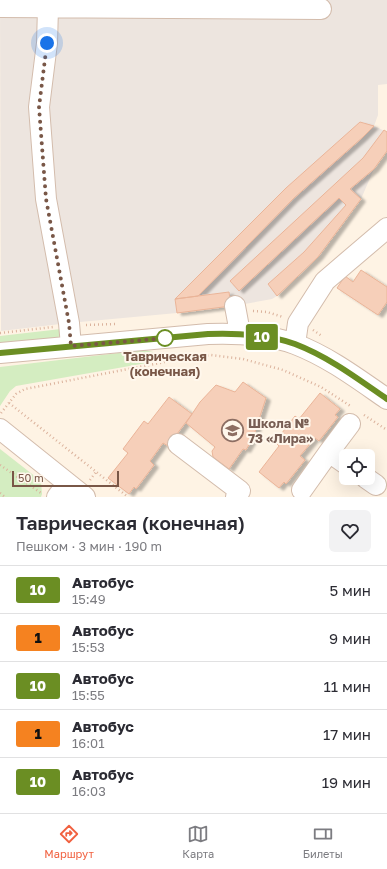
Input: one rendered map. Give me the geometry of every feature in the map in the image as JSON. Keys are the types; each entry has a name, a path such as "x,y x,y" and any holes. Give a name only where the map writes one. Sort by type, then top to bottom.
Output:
{"street":[{"path":"0,7 320,9"},
{"path":"48,8 47,43 39,107 46,199 69,323 71,346"},
{"path":"295,344 298,323 325,281 387,228"},
{"path":"235,306 240,333"},
{"path":"1,353 208,334 240,333 295,344 319,354 387,399"},
{"path":"302,490 355,415"},
{"path":"1,421 62,490 88,488"},
{"path":"178,444 240,491 236,497"},
{"path":"330,452 339,459"}],"path":[{"path":"1,421 9,403 16,394 25,389 175,360 211,355 243,359 283,370 321,386 355,415 387,430"},
{"path":"9,403 128,497"},
{"path":"0,465 46,497"},
{"path":"88,488 96,472"},
{"path":"0,493 5,497"}],"shaded area":[{"path":"0,0 387,0 387,84 378,85 378,115 374,126 387,132 387,151 374,169 361,199 318,257 272,299 177,313 1,331"}],"green space":[{"path":"61,329 60,336 57,338 0,342 0,336"},
{"path":"144,350 153,352 158,361 16,386 10,391 0,406 0,367"},
{"path":"0,449 41,481 41,497 0,497"}],"building":[{"path":"360,122 374,126 294,198 198,296 175,299 286,188"},
{"path":"384,130 387,132 387,151 374,169 350,189 361,199 318,257 277,296 268,284 304,252 346,205 339,198 239,291 230,281 363,158"},
{"path":"361,270 387,287 387,302 378,315 337,288 345,276 353,282"},
{"path":"229,292 231,306 177,313 175,299"},
{"path":"243,382 266,398 253,438 246,450 243,449 229,469 213,457 212,451 215,447 186,423 200,402 216,385 235,392"},
{"path":"320,393 340,409 335,415 338,417 319,441 315,438 300,456 305,460 286,484 284,482 279,488 259,472 279,446 275,442 295,416 299,419"},
{"path":"169,397 192,414 168,446 163,443 150,461 154,465 136,489 134,487 129,494 108,478 128,453 123,449 144,421 148,424"}],"bus line":[{"name":"10","path":"0,353 208,334 240,333 295,344 319,354 387,399"}],"place":[{"name":"Таврическая (конечная)","path":"165,338"},
{"name":"Школа № 73 «Лира»","path":"233,430"}],"route":[{"path":"47,43 39,107 46,199 69,323 71,346 168,338 165,338"}]}
